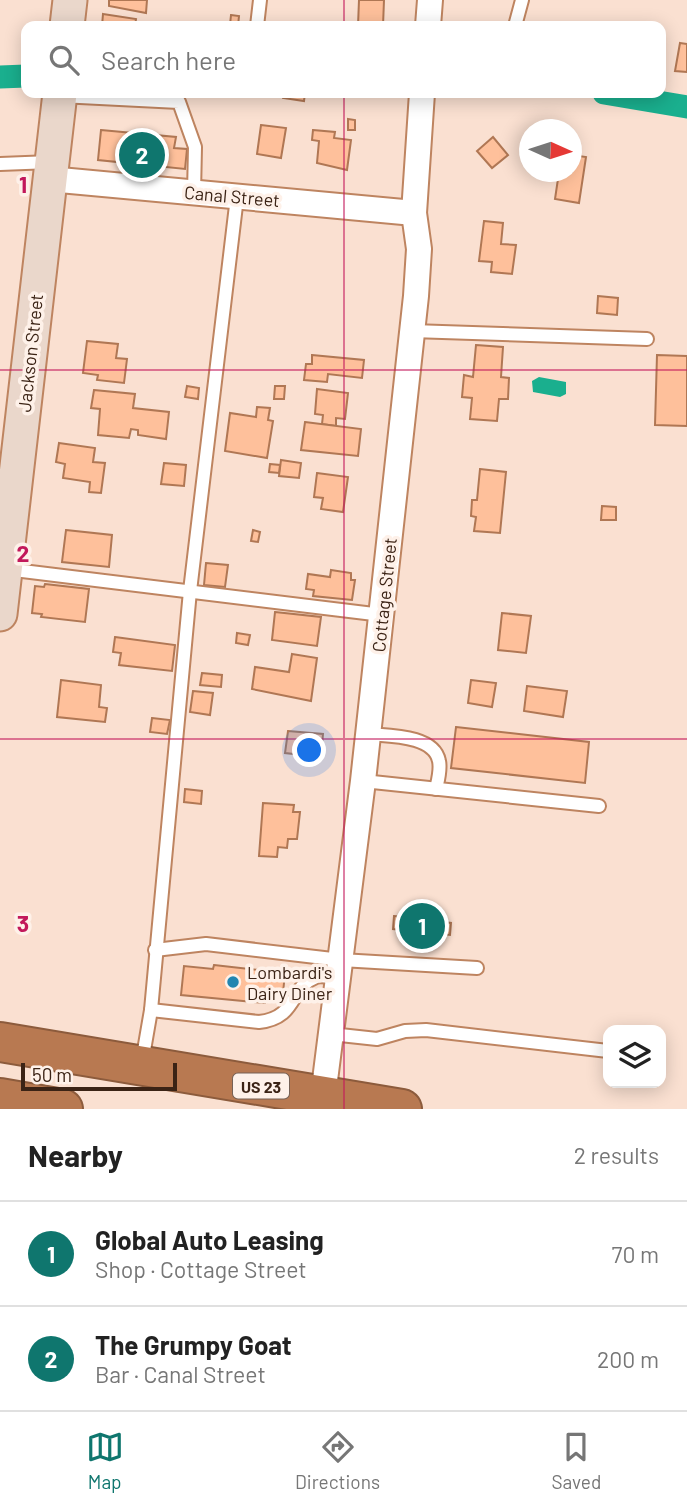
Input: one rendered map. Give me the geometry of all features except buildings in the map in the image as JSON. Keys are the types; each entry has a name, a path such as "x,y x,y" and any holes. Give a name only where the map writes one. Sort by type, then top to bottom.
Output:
{"highway":[{"name":"US 23","path":"0,1042 402,1109"},
{"path":"0,1098 63,1109"}],"main road":[{"path":"68,21 70,0"},
{"name":"Jackson Street","path":"0,614 59,98"}],"street":[{"path":"428,21 430,0"},
{"name":"Cottage Street","path":"323,1096 369,734 412,331 419,249 414,214 422,98"},
{"name":"Canal Street","path":"50,171 194,193 414,214"}],"lane":[{"path":"258,21 260,0"},
{"path":"516,21 522,0"},
{"path":"181,98 195,147 194,193"},
{"path":"0,164 50,171"},
{"path":"142,1066 151,1010 190,591 237,197"},
{"path":"412,331 648,339"},
{"path":"6,568 382,615"},
{"path":"369,734 407,738 425,744 437,753 440,764 436,789"},
{"path":"363,781 599,806"},
{"path":"155,950 206,944 340,969 477,968"},
{"path":"151,1010 259,1022 275,1021 285,1014 310,981 340,969"},
{"path":"331,1034 377,1039 405,1031 426,1030 603,1050"}],"shaded area":[{"path":"539,377 566,382 566,394 560,397 533,392 532,381"}],"waterway":[{"path":"0,77 21,76"},
{"path":"634,98 687,107"}],"place":[{"name":"The Grumpy Goat","path":"142,155"},
{"name":"Global Auto Leasing","path":"422,926"},
{"name":"Lombardi's Dairy Diner","path":"233,982"}]}
